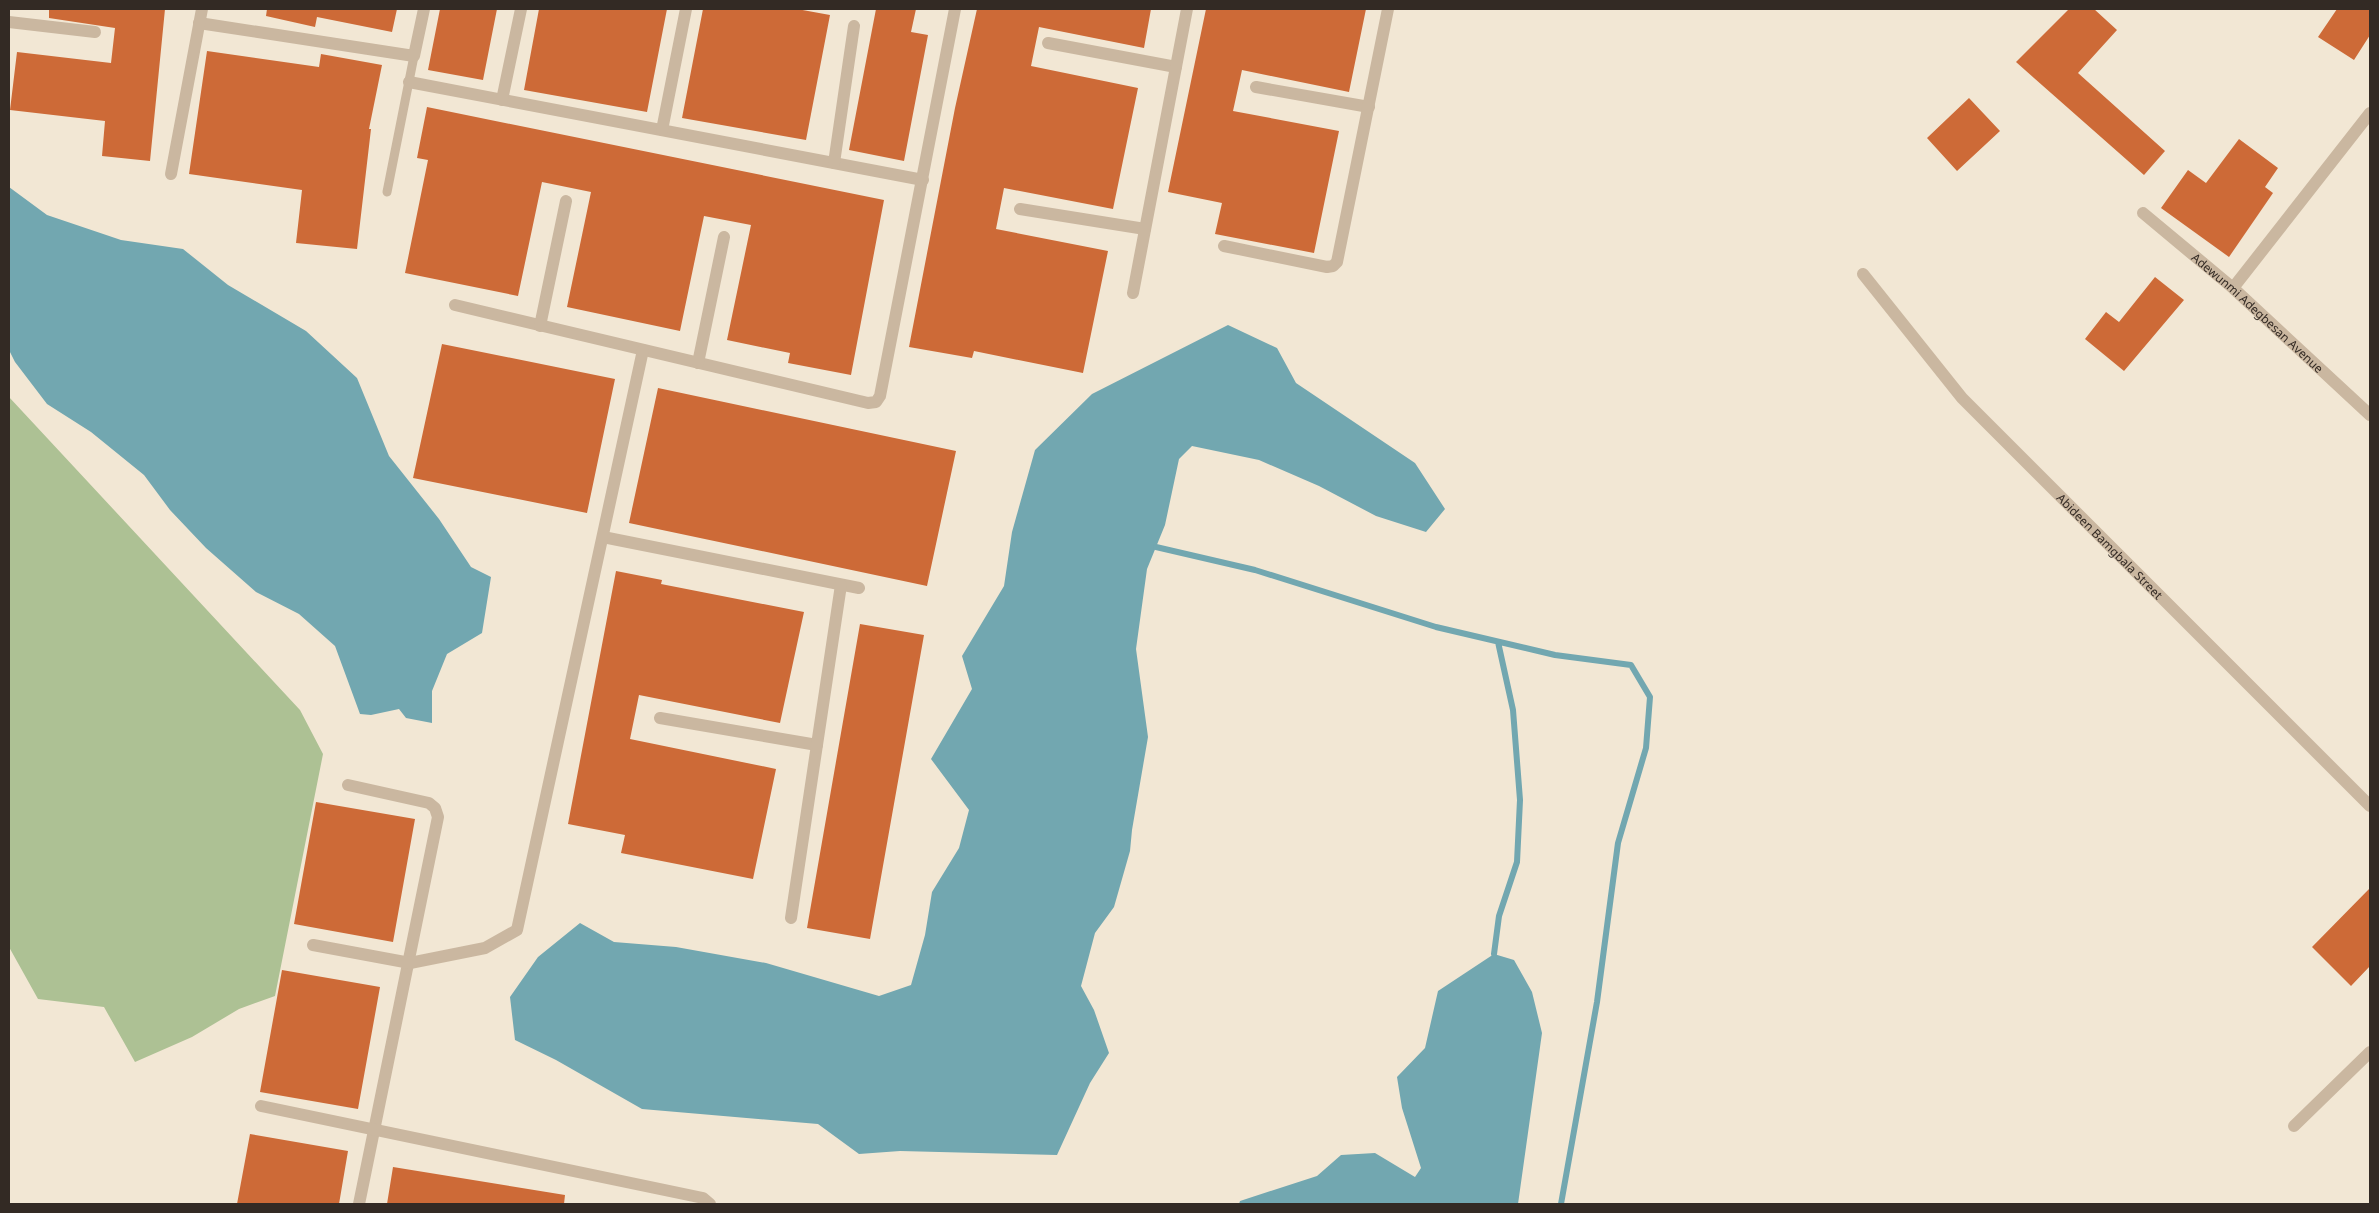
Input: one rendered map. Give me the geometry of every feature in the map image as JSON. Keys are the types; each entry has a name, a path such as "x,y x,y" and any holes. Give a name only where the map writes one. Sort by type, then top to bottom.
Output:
{"street":[{"path":"170,174 202,9"},
{"path":"199,23 414,56 424,9"},
{"path":"502,100 521,9"},
{"path":"662,130 686,9"},
{"path":"455,305 868,403 876,402 880,396 955,9"},
{"path":"1133,293 1187,9"},
{"path":"1224,246 1333,266 1337,262 1388,9"},
{"path":"9,22 95,32"},
{"path":"834,163 854,26"},
{"path":"1048,43 1176,66"},
{"path":"409,82 923,180"},
{"path":"1256,87 1369,107"},
{"path":"2233,288 2370,113"},
{"path":"540,326 566,202"},
{"path":"1020,209 1145,229"},
{"name":"Adewunmi Adegbesan Avenue","path":"2143,213 2233,288 2370,415"},
{"path":"698,363 724,237"},
{"name":"Abideen Bamgbala Street","path":"1863,274 1962,398 2370,806"},
{"path":"314,945 410,963 485,948 517,930 643,350"},
{"path":"603,538 858,588"},
{"path":"790,918 841,585"},
{"path":"660,718 817,744"},
{"path":"348,785 429,803 435,808 438,816 410,963 359,1204"},
{"path":"2294,1126 2370,1052"},
{"path":"260,1106 374,1128 703,1198 710,1204"}],"lane":[{"path":"387,192 414,56"}],"green space":[{"path":"9,397 300,710 323,754 275,996 239,1009 192,1037 135,1062 104,1007 38,999 9,947"}],"water":[{"path":"9,187 47,215 121,240 183,249 228,285 306,331 357,378 389,456 439,519 471,567 491,577 482,633 447,654 432,691 432,723 406,718 399,709 371,715 360,714 335,646 299,614 256,592 206,548 170,510 144,475 91,432 47,404 15,362 9,350"},
{"path":"1228,325 1277,348 1296,383 1415,463 1445,509 1426,532 1376,516 1319,486 1259,460 1192,446 1179,459 1165,525 1147,569 1136,649 1148,737 1130,851 1114,907 1095,933 1081,986 1094,1010 1109,1053 1090,1083 1057,1155 900,1151 859,1154 818,1124 642,1109 556,1060 515,1040 510,997 538,957 580,923 614,942 676,947 766,963 879,996 911,985 925,935 932,892 959,848 969,810 931,759 972,689 962,656 1004,586 1012,532 1035,450 1092,394"},
{"path":"1494,954 1514,960 1532,992 1542,1033 1518,1204 1239,1204 1240,1201 1317,1176 1341,1155 1375,1153 1415,1177 1421,1168 1402,1108 1397,1077 1425,1048 1438,991"}],"building":[{"path":"49,9 165,9 150,161 102,156 105,121 10,110 17,52 111,63 115,28 49,18"},
{"path":"267,9 397,9 392,32 317,17 315,27 266,16"},
{"path":"440,9 497,9 483,80 428,70"},
{"path":"539,9 667,9 647,112 524,90"},
{"path":"703,9 797,9 830,15 806,140 682,118"},
{"path":"876,9 916,9 911,32 928,35 904,161 849,150"},
{"path":"977,9 1151,9 1144,48 1039,27 1031,66 1138,88 1113,209 1004,188 996,229 1108,251 1083,373 974,351 972,358 909,347 955,108"},
{"path":"1206,9 1366,9 1349,92 1242,70 1233,111 1339,131 1314,253 1215,234 1222,203 1168,192"},
{"path":"2069,9 2094,9 2117,30 2078,73 2165,151 2144,175 2016,62"},
{"path":"2337,9 2370,9 2370,35 2354,60 2318,37"},
{"path":"207,51 319,67 321,54 382,65 369,129 371,129 357,249 296,243 302,190 189,174"},
{"path":"1969,98 2000,131 1957,171 1927,138"},
{"path":"427,107 884,200 851,375 788,363 790,353 727,340 751,225 704,216 680,331 567,307 591,192 542,182 518,296 405,273 428,160 417,158"},
{"path":"2239,139 2278,168 2265,187 2273,193 2229,257 2161,208 2188,170 2206,183"},
{"path":"2155,277 2184,300 2124,371 2085,339 2106,312 2119,322"},
{"path":"442,344 615,379 587,513 413,478"},
{"path":"658,388 956,451 927,586 629,523"},
{"path":"616,571 662,580 661,584 804,612 780,723 639,695 630,739 776,769 753,879 621,853 625,835 568,824"},
{"path":"860,624 924,635 870,939 807,928"},
{"path":"316,802 415,819 393,942 294,924"},
{"path":"2370,888 2370,966 2351,986 2312,947"},
{"path":"282,970 380,987 358,1109 260,1092"},
{"path":"250,1134 348,1151 339,1204 237,1204"},
{"path":"393,1167 565,1195 564,1204 387,1204"}],"waterway":[{"path":"1156,547 1255,570 1436,627 1555,655 1631,665 1650,697 1646,748 1618,843 1597,1002 1561,1204"},
{"path":"1494,954 1499,916 1517,862 1520,800 1513,710 1498,642"}]}
